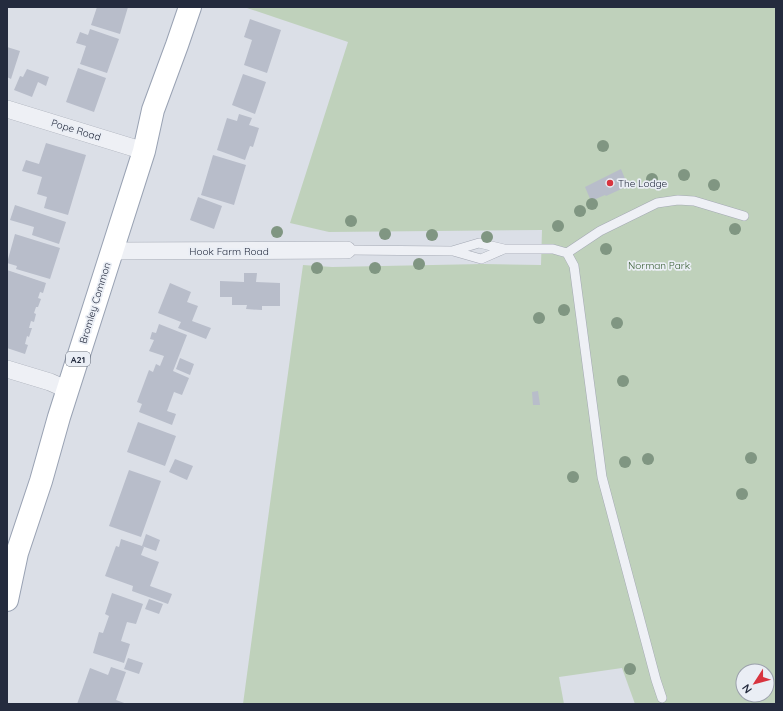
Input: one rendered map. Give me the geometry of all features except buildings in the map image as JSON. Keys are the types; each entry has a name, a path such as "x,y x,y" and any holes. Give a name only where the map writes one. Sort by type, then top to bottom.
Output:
{"main road":[{"name":"Bromley Common","path":"7,597 17,553 144,151 153,110 178,45 190,7"}],"street":[{"name":"Pope Road","path":"7,109 144,151"},
{"name":"Hook Farm Road","path":"111,252 347,250"},
{"path":"7,370 50,382 68,390"}],"lane":[{"path":"567,253 600,231 657,203 678,200 694,201 744,216"},
{"path":"452,251 479,243 504,250 553,249 567,253 574,266 602,477 662,698"},
{"path":"347,250 452,251 481,259 504,250"}],"green space":[{"name":"Norman Park","path":"244,7 776,7 776,704 635,704 622,668 559,677 564,704 243,704 303,265 332,267 483,264 541,265 542,230 329,232 290,223 348,42"}],"place":[{"name":"The Lodge","path":"610,183"}]}
